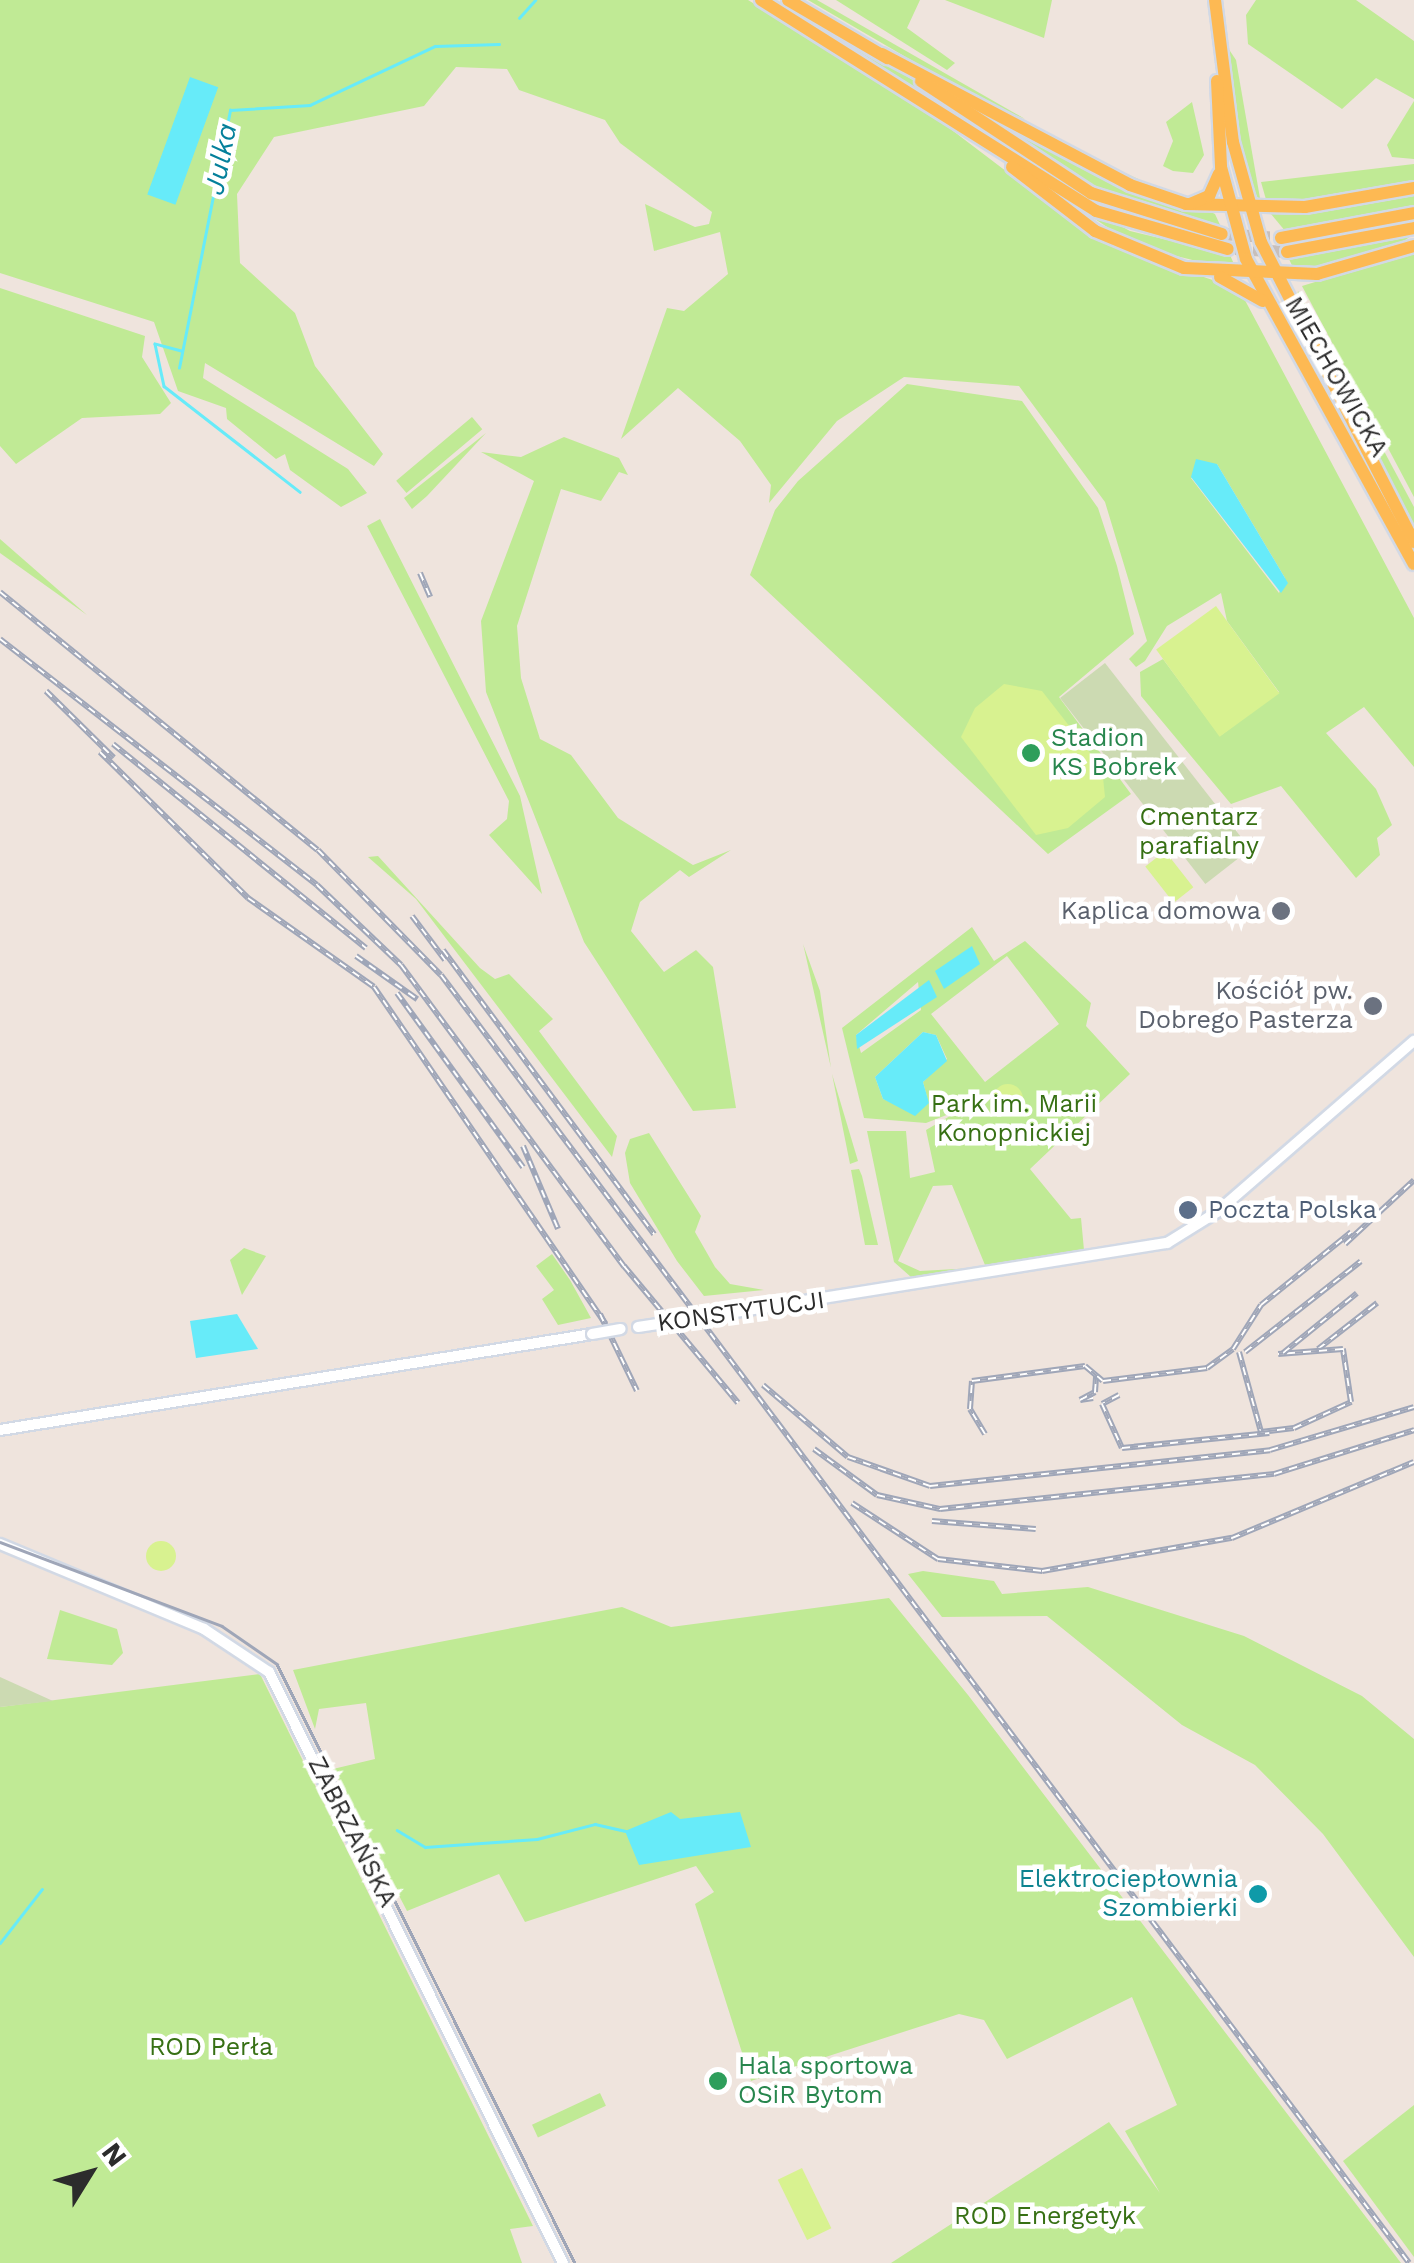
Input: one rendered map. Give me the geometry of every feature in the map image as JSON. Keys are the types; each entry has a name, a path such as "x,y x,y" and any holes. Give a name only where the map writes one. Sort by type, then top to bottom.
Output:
{"main road":[{"path":"761,0 1096,211 1228,249"},
{"path":"788,0 882,54 1130,184 1186,204 1250,208 1414,188"},
{"path":"1215,0 1220,54"},
{"path":"882,54 1092,193 1222,234"},
{"name":"MIECHOWICKA","path":"1220,54 1221,167 1229,209 1252,274 1414,564"},
{"name":"MIECHOWICKA","path":"1220,54 1250,208 1274,276 1414,542"},
{"path":"975,136 1095,231 1252,292 1277,322"},
{"path":"1186,204 1212,192 1221,167"},
{"path":"1414,213 1284,245 1414,228"},
{"path":"1208,272 1317,274 1414,246"},
{"path":"1296,322 1296,288 1317,274"}],"street":[{"name":"KONSTYTUCJI","path":"0,1430 1167,1242 1217,1212 1414,1041"},
{"name":"ZABRZAŃSKA","path":"0,1544 204,1628 275,1681 562,2263"}],"green space":[{"path":"0,0 748,0 915,102 1098,241 1239,289 1414,618 1414,767 1364,707 1326,733 1376,789 1392,825 1377,838 1380,855 1356,878 1281,786 1231,804 1141,696 1140,672 1163,659 1220,736 1279,692 1227,621 1221,593 1167,626 1145,661 1136,667 1129,659 1147,641 1105,502 1019,386 904,377 837,421 769,503 771,485 740,441 678,388 621,439 667,308 684,311 728,274 720,232 654,251 645,204 695,227 709,224 712,212 620,143 605,120 519,90 507,69 456,67 424,106 274,137 237,194 240,263 295,313 315,366 383,454 374,466 205,363 203,378 348,469 367,493 341,507 290,470 285,454 276,459 227,419 226,408 178,391 154,322 0,273","holes":["1217,464 1285,578 1279,593 1191,478"]},
{"path":"770,0 876,56 1100,202 1226,245 1086,200"},
{"path":"808,0 817,0 1025,119 983,102"},
{"path":"836,0 920,0 907,28 955,63 947,70"},
{"path":"945,0 1052,0 1044,38"},
{"path":"1256,0 1356,0 1414,41 1414,99 1376,78 1342,109 1248,44 1246,15"},
{"path":"1228,48 1236,60 1261,204 1242,167"},
{"path":"950,93 1215,214 1221,227 1091,187"},
{"path":"1414,101 1414,159 1392,157 1387,145"},
{"path":"1192,102 1204,155 1193,173 1173,171 1163,166 1173,141 1166,122"},
{"path":"1414,164 1414,183 1305,201 1267,203 1261,182"},
{"path":"1037,181 1130,231 1230,255 1237,271 1136,246"},
{"path":"1414,195 1414,207 1286,232 1271,214"},
{"path":"1414,234 1385,254 1295,272 1289,259"},
{"path":"1414,252 1414,497 1302,286"},
{"path":"0,288 145,336 142,357 171,403 160,414 82,418 16,464 0,446"},
{"path":"1298,291 1414,507 1414,535 1297,301"},
{"path":"907,384 1022,401 1098,508 1117,566 1134,634 1059,697 1131,794 1048,854 750,575 775,510 798,481"},
{"path":"472,417 482,429 406,493 396,481"},
{"path":"486,433 427,496 412,509 404,498"},
{"path":"564,437 619,458 628,475 619,472 601,501 561,489 517,626 521,678 540,739 571,755 618,818 693,865 731,850 689,877 680,870 640,902 631,931 664,972 696,950 713,967 736,1108 693,1111 584,942 486,692 481,621 534,481 481,452 521,457"},
{"path":"380,519 520,796 542,894 489,835 507,819 509,801 367,526"},
{"path":"0,539 87,615 0,553"},
{"path":"1216,606 1279,693 1220,737 1156,649"},
{"name":"Cmentarz parafialny","path":"1105,663 1250,849 1205,884 1060,698"},
{"name":"Stadion KS Bobrek","path":"1004,684 1042,691 1102,768 1105,797 1068,828 1036,835 961,737 975,708"},
{"path":"1165,851 1193,887 1174,903 1145,866"},
{"path":"378,856 480,968 495,979 509,974 553,1019 539,1031 617,1136 612,1157 416,899 368,857"},
{"name":"Park im. Marii Konopnickiej","path":"972,927 994,961 1025,941 1091,1003 1086,1026 1130,1074 1030,1169 1071,1219 1081,1218 1084,1250 985,1265 952,1185 933,1186 898,1261 920,1271 974,1268 911,1277 894,1262 867,1131 906,1131 910,1178 935,1172 926,1130 962,1109 926,1123 864,1118 842,1028","holes":["1007,956 1059,1024 985,1082 931,1014","918,982 921,1010 861,1053 856,1035","923,1032 936,1035 947,1059 923,1082 927,1097 906,1108 883,1099 875,1077"]},
{"path":"803,944 820,991 831,1068 804,948"},
{"path":"832,1074 858,1161 850,1164"},
{"path":"1008,1084 1019,1088 1023,1099 1019,1110 1008,1114 997,1110 993,1099 997,1088"},
{"path":"649,1133 701,1216 695,1232 715,1267 730,1284 764,1290 704,1296 677,1261 630,1183 625,1153 630,1139"},
{"path":"859,1169 878,1245 865,1245 851,1170"},
{"path":"244,1248 266,1256 242,1295 230,1260"},
{"path":"552,1254 591,1318 558,1325 542,1299 554,1290 536,1266"},
{"path":"161,1541 172,1545 176,1556 172,1567 161,1571 150,1567 146,1556 150,1545"},
{"path":"923,1571 994,1581 1002,1594 1088,1587 1244,1636 1362,1696 1414,1739 1414,1957 1323,1834 1255,1765 1182,1725 1047,1616 942,1617 908,1574"},
{"name":"ROD Energetyk","path":"889,1598 968,1695 1401,2263 891,2263 1109,2122 1160,2193 1125,2131 1177,2105 1132,1997 1007,2059 984,2020 959,2014 751,2081 695,1904 714,1892 696,1866 525,1922 499,1874 407,1911 333,1769 375,1759 366,1703 319,1709 315,1729 293,1670 622,1607 671,1627"},
{"path":"60,1610 117,1629 123,1653 112,1665 47,1659"},
{"name":"ROD Perła","path":"260,1674 533,2226 510,2229 522,2263 0,2263 0,1707"},
{"path":"0,1677 53,1701 0,1707"},
{"path":"600,2093 606,2106 538,2137 532,2125"},
{"path":"1414,2105 1414,2257 1343,2161"},
{"path":"802,2168 831,2228 807,2240 778,2180"}],"water":[{"path":"190,77 218,87 175,205 147,194"},
{"path":"1196,459 1217,464 1288,583 1281,593 1191,477"},
{"path":"972,946 980,964 944,989 935,971"},
{"path":"929,980 937,997 857,1049 856,1035"},
{"path":"923,1032 936,1035 947,1061 923,1082 929,1103 915,1116 883,1099 875,1077"},
{"path":"237,1314 258,1349 196,1358 190,1321"},
{"path":"671,1812 680,1819 740,1812 751,1847 639,1865 625,1831"}],"waterway":[{"path":"519,18 535,0"},
{"name":"Julka","path":"179,368 230,110 310,105 435,46 499,44"},
{"path":"181,351 155,344 164,386 300,492"},
{"path":"397,1830 425,1847 537,1839 595,1824 625,1831"},
{"path":"0,1943 42,1889"}],"tunnel":[{"path":"1222,234 1281,238"},
{"path":"1235,249 1287,252"}],"tram line":[{"path":"0,1542 222,1626 277,1664 575,2263"}],"railway":[{"path":"420,573 430,597"},
{"path":"0,592 318,850 441,975 1409,2263"},
{"path":"0,639 317,885 401,965 624,1266 738,1403"},
{"path":"46,691 114,758"},
{"path":"113,744 366,948"},
{"path":"100,752 248,898 374,987 606,1324"},
{"path":"412,916 445,960"},
{"path":"443,950 654,1234"},
{"path":"356,956 417,999"},
{"path":"397,993 523,1167"},
{"path":"523,1146 558,1229"},
{"path":"1345,1244 1414,1180"},
{"path":"985,1434 970,1409 972,1381 1085,1366 1103,1381 1207,1368 1233,1349 1261,1305 1351,1232"},
{"path":"1245,1352 1361,1261"},
{"path":"1283,1353 1357,1293"},
{"path":"1318,1349 1377,1303"},
{"path":"600,1314 637,1391"},
{"path":"1239,1352 1261,1432 1294,1428 1351,1402 1343,1349 1278,1354"},
{"path":"1093,1398 1080,1400 1095,1392 1096,1376"},
{"path":"763,1385 848,1457 930,1486 1270,1450 1414,1407"},
{"path":"1119,1395 1102,1404 1122,1448 1269,1433"},
{"path":"814,1449 877,1495 940,1509 1274,1474 1414,1430"},
{"path":"852,1503 938,1559 1042,1571 1232,1538 1414,1462"},
{"path":"932,1521 1036,1529"}],"place":[{"name":"Stadion KS Bobrek","path":"1031,753"},
{"name":"Kaplica domowa","path":"1281,911"},
{"name":"Kościół pw. Dobrego Pasterza","path":"1373,1006"},
{"name":"Poczta Polska","path":"1188,1210"},
{"name":"Elektrociepłownia Szombierki","path":"1258,1894"},
{"name":"Hala sportowa OSiR Bytom","path":"718,2081"}]}
